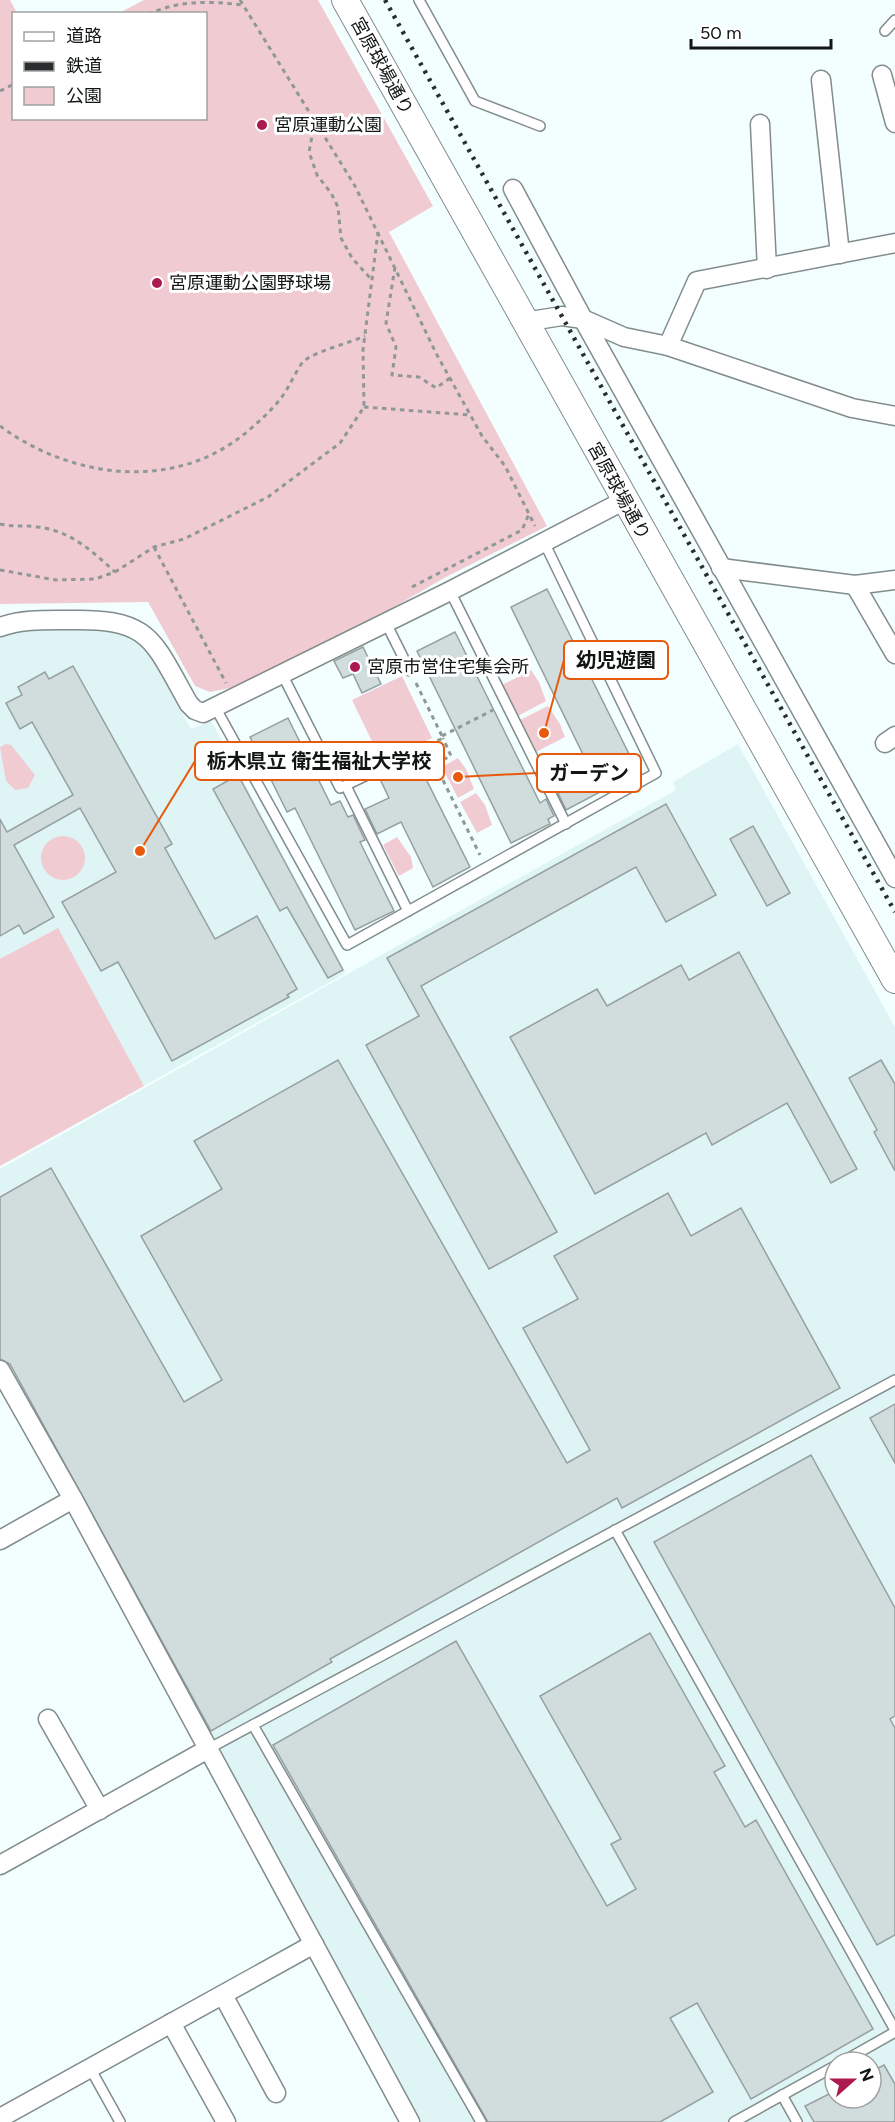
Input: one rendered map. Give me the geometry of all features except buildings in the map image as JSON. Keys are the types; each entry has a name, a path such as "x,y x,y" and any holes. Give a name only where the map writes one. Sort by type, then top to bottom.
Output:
{"street":[{"name":"宮原球場通り","path":"345,0 895,980"},
{"path":"882,75 895,123"},
{"path":"821,80 840,254"},
{"path":"760,124 767,269"},
{"path":"513,189 721,568 893,870"},
{"path":"668,346 697,281 895,243"},
{"path":"525,322 562,316 583,320 624,337 668,346 852,408 895,416"},
{"path":"0,627 28,621 101,619 121,622 138,630 154,644 195,710 202,713 450,591 625,500"},
{"path":"721,568 855,585 895,580"},
{"path":"855,585 895,654"},
{"path":"0,1370 73,1499 410,2122"},
{"path":"2,1534 73,1499"},
{"path":"48,1719 100,1810"},
{"path":"0,1865 208,1749"},
{"path":"0,2118 314,1944"},
{"path":"223,1995 276,2093"},
{"path":"171,2023 226,2122"}],"lane":[{"path":"419,0 475,101 540,126"},
{"path":"885,31 895,20"},
{"path":"215,707 347,945 656,773 544,542"},
{"path":"450,591 566,824"},
{"path":"386,623 410,671"},
{"path":"282,674 340,788 424,747"},
{"path":"346,786 408,911"},
{"path":"481,858 486,867"},
{"path":"208,1749 895,1380"},
{"path":"615,1530 895,2031 863,2050"},
{"path":"253,1725 481,2122"},
{"path":"90,2068 120,2122"},
{"path":"734,2122 823,2073"},
{"path":"782,2095 797,2122"}],"path":[{"path":"152,12 169,3 200,0 243,5"},
{"path":"240,0 315,120 378,230 450,378 470,415 516,485 544,542"},
{"path":"315,120 309,152 317,176 331,192 338,207 341,238 352,258 371,279"},
{"path":"0,570 56,580 95,579 115,573 154,547 184,539 268,497 340,443 364,407 365,336 378,230"},
{"path":"395,267 386,323 396,347 392,375 419,377 436,388 450,378"},
{"path":"0,426 24,443 44,453 87,467 137,473 167,469 224,448 247,432 282,396 304,360 365,336"},
{"path":"364,407 470,415"},
{"path":"0,524 62,532 85,545 115,573"},
{"path":"154,547 234,698"},
{"path":"410,671 451,756 435,764"},
{"path":"481,858 435,764 424,747 506,703"}],"shaded area":[{"path":"25,630 112,630 128,634 140,642 150,654 191,729 211,721 346,973 0,1166 0,637"},
{"path":"738,744 895,1027 895,2122 413,2122 0,1364 0,1169 676,790 673,782"}],"green space":[{"name":"宮原運動公園","path":"0,0 10,0 16,12 12,12 12,120 207,120 207,12 121,12 144,0 318,0 433,206 389,232 547,526 444,578 372,620 230,688 210,692 195,686 148,602 0,604"},
{"path":"531,670 539,682 546,701 518,716 502,685"},
{"path":"402,676 432,738 382,762 352,700"},
{"path":"548,706 560,724 565,737 536,752 520,720"},
{"path":"6,744 11,745 35,775 28,788 15,790 6,781 0,747"},
{"path":"458,758 466,769 474,789 458,798 442,767"},
{"path":"476,793 485,805 492,825 477,833 460,802"},
{"path":"63,836 79,842 85,858 79,874 63,880 47,874 41,858 47,842"},
{"path":"397,837 411,857 413,868 399,876 383,845"},
{"path":"58,928 144,1086 0,1166 0,959"}],"railway":[{"path":"385,0 895,912"}],"place":[{"name":"宮原運動公園","path":"262,125"},
{"name":"宮原運動公園野球場","path":"157,283"},
{"name":"宮原市営住宅集会所","path":"355,667"},
{"name":"幼児遊園","path":"544,733"},
{"name":"ガーデン","path":"458,777"},
{"name":"栃木県立 衛生福祉大学校","path":"140,851"}]}
